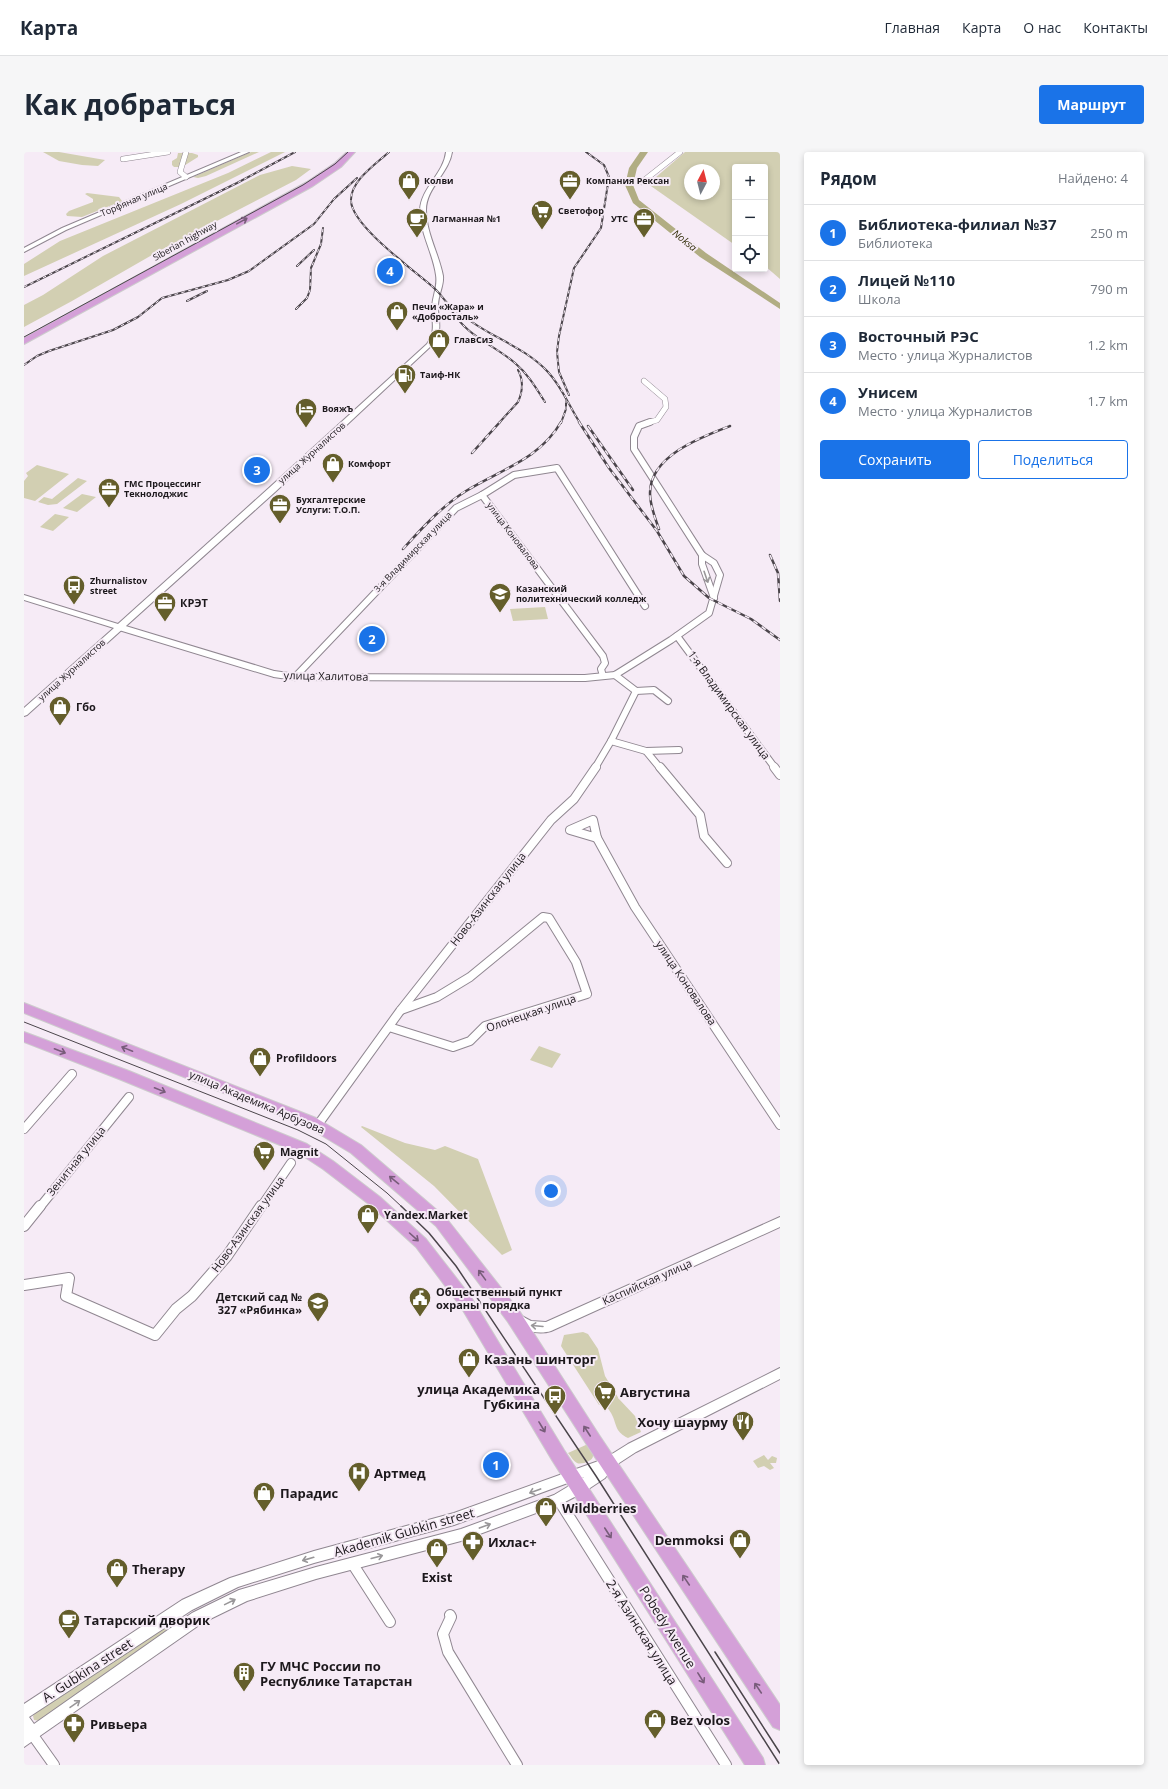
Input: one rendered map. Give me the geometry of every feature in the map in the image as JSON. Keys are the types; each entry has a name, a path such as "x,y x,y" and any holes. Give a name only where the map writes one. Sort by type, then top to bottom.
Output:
{"main road":[{"name":"Siberian highway","path":"24,333 301,182 319,170 339,152"},
{"name":"Siberian highway","path":"24,341 310,184 338,165 351,152"},
{"name":"улица Академика Арбузова","path":"24,1008 317,1126 356,1149 397,1183 440,1222 470,1258 514,1317 608,1463"},
{"path":"24,1037 124,1075 302,1148 328,1165 375,1201 421,1243 466,1302 575,1482"},
{"path":"608,1463 780,1721"},
{"name":"Pobedy Avenue","path":"575,1482 756,1765"}],"street":[{"path":"123,159 168,152"},
{"path":"186,152 180,172 186,177"},
{"name":"Торфяная улица","path":"24,250 64,229 246,152"},
{"name":"улица Журналистов","path":"24,713 372,398 429,345 436,336 438,328 435,305 440,278 424,219 423,209 448,160 449,152"},
{"path":"642,182 680,152"},
{"path":"644,381 665,399 666,408 657,420 639,426 634,437 634,449 702,555 714,563 720,575 709,613 677,636 615,675 636,690 654,690 668,701"},
{"name":"3-я Владимирская улица","path":"294,677 456,508 482,495 514,474 557,468 645,606"},
{"name":"улица Коновалова","path":"482,495 603,656 605,663 601,669 603,676"},
{"path":"702,555 702,564 714,598"},
{"name":"улица Халитова","path":"24,597 274,674 294,677 585,678 615,675"},
{"name":"1-я Владимирская улица","path":"677,636 780,775"},
{"name":"Ново-Азинская улица","path":"317,1126 400,1011 550,820 574,800 611,741 636,690"},
{"path":"611,741 646,751 679,750"},
{"path":"646,751 700,815 704,836 727,863"},
{"name":"улица Коновалова","path":"598,838 635,907 780,1126"},
{"name":"Олонецкая улица","path":"389,1026 453,1048 470,1041 485,1026 587,994 576,962 549,918 543,917 470,977 437,997 400,1011"},
{"path":"24,1130 72,1074"},
{"name":"Зенитная улица","path":"24,1226 129,1097"},
{"name":"Ново-Азинская улица","path":"24,1285 69,1278 66,1296 154,1336 176,1308 192,1296 227,1256 291,1163"},
{"name":"Каспийская улица","path":"514,1317 529,1326 547,1327 780,1222"},
{"path":"575,1482 600,1474 608,1463 632,1448 780,1373"},
{"name":"Akademik Gubkin street","path":"28,1737 197,1618 244,1595 352,1563 461,1535 558,1499 575,1482"},
{"name":"Akademik Gubkin street","path":"24,1712 187,1605 235,1582 307,1559 454,1519 541,1489 575,1482"},
{"name":"2-я Азинская улица","path":"558,1499 726,1765"},
{"path":"352,1563 390,1622"},
{"path":"450,1615 451,1617 442,1631 441,1638 517,1765"},
{"path":"24,1722 28,1737 54,1765"}],"shaded area":[{"path":"43,152 59,152 105,160 98,166 82,165 59,161"},
{"path":"251,152 259,152 206,176 198,178 193,177"},
{"path":"271,152 285,152 181,204 24,276 24,264 60,241 228,173"},
{"path":"685,152 780,152 780,279 768,269 768,164 732,164 732,243 648,184"},
{"path":"178,153 192,153 198,155 198,157 182,167 174,167 172,165 172,161 177,158"},
{"path":"292,166 311,169 296,180 159,251 24,327 24,305 43,295 103,256 260,175"},
{"path":"85,194 119,197 122,201 82,217 67,216 66,214 69,211 93,202 93,199"},
{"path":"37,465 69,474 35,501 24,498 24,481 28,476 26,473"},
{"path":"78,478 87,481 57,504 48,505 38,502 44,497 52,499"},
{"path":"82,494 96,497 77,512 63,508"},
{"path":"55,514 69,517 53,531 40,527"},
{"path":"545,607 548,619 513,621 510,609"},
{"path":"539,1046 561,1054 552,1068 530,1060"},
{"path":"362,1126 405,1143 435,1150 445,1146 478,1159 512,1250 502,1255 434,1186 361,1127"},
{"path":"583,1332 588,1334 598,1349 605,1376 619,1399 635,1416 641,1432 628,1438 619,1431 609,1410 604,1403 599,1405 561,1346 564,1335"},
{"path":"588,1444 593,1453 592,1458 589,1461 584,1463 576,1462 568,1453"},
{"path":"764,1455 768,1460 772,1456 777,1458 776,1463 770,1463 774,1468 770,1470 764,1466 758,1468 753,1461"},
{"path":"173,1618 179,1626 40,1721 34,1720 33,1716 36,1712"}],"waterway":[{"name":"Noksa","path":"644,152 633,168 629,185 636,201 703,255 780,307"}],"tram line":[{"path":"24,337 303,185 335,164 348,152"},
{"path":"24,1022 298,1130 326,1144 387,1193 402,1207"},
{"path":"401,1206 429,1233 456,1266 596,1476 780,1765"},
{"path":"715,1652 780,1753"}],"railway":[{"path":"24,287 237,183 295,152"},
{"path":"389,152 359,180 352,194 351,201 354,211 362,223 386,248 436,290 450,306 481,328 531,357 540,364 553,378 566,399"},
{"path":"569,395 559,372 557,352 559,336 574,268 601,228 609,177 604,165 586,152"},
{"path":"24,365 37,356 49,351 113,330 138,317 162,298 228,280 249,271 314,224 334,199 357,178"},
{"path":"296,309 307,298 310,290 311,268 321,244 323,228"},
{"path":"297,266 314,250"},
{"path":"187,301 207,291"},
{"path":"450,308 464,326 472,333 520,367 532,381 545,402"},
{"path":"499,423 520,398 522,382 518,370"},
{"path":"561,423 566,409 566,399"},
{"path":"566,399 580,423"},
{"path":"472,453 500,422"},
{"path":"403,549 425,525 449,503 466,491 531,455 552,435 561,422"},
{"path":"579,422 609,468 657,531 684,576 709,598 751,619 780,640"},
{"path":"588,426 633,490"},
{"path":"659,529 650,498 652,480 658,468 668,458 692,442 730,426"},
{"path":"770,555 778,573 780,601"}],"place":[{"name":"Колви","path":"409,200"},
{"name":"Компания Рексан","path":"570,200"},
{"name":"Светофор","path":"542,230"},
{"name":"Лагманная №1","path":"417,238"},
{"name":"УТС","path":"644,238"},
{"name":"Унисем","path":"390,271"},
{"name":"Печи «Жара» и «Добросталь»","path":"397,332"},
{"name":"ГлавСиз","path":"439,360"},
{"name":"Таиф-НК","path":"405,394"},
{"name":"ВояжЪ","path":"306,428"},
{"name":"Восточный РЭС","path":"257,470"},
{"name":"Комфорт","path":"333,484"},
{"name":"ГМС Процессинг Текнолоджис","path":"109,508"},
{"name":"Бухгалтерские Услуги: Т.О.П.","path":"280,524"},
{"name":"Zhurnalistov street","path":"74,606"},
{"name":"Казанский политехнический колледж","path":"500,614"},
{"name":"КРЭТ","path":"165,622"},
{"name":"Лицей №110","path":"372,639"},
{"name":"Гбо","path":"60,726"},
{"name":"Profildoors","path":"260,1078"},
{"name":"Magnit","path":"264,1172"},
{"name":"Yandex.Market","path":"368,1234"},
{"name":"Общественный пункт охраны порядка","path":"420,1318"},
{"name":"Детский сад № 327 «Рябинка»","path":"318,1322"},
{"name":"Казань шинторг","path":"469,1378"},
{"name":"Августина","path":"605,1412"},
{"name":"улица Академика Губкина","path":"555,1416"},
{"name":"Хочу шаурму","path":"743,1442"},
{"name":"Библиотека-филиал №37","path":"496,1465"},
{"name":"Артмед","path":"359,1492"},
{"name":"Парадис","path":"264,1512"},
{"name":"Wildberries","path":"546,1528"},
{"name":"Demmoksi","path":"740,1560"},
{"name":"Ихлас+","path":"473,1562"},
{"name":"Exist","path":"437,1568"},
{"name":"Therapy","path":"117,1588"},
{"name":"Татарский дворик","path":"69,1640"},
{"name":"ГУ МЧС России по Республике Татарстан","path":"244,1692"},
{"name":"Bez volos","path":"655,1740"},
{"name":"Ривьера","path":"74,1744"}]}
